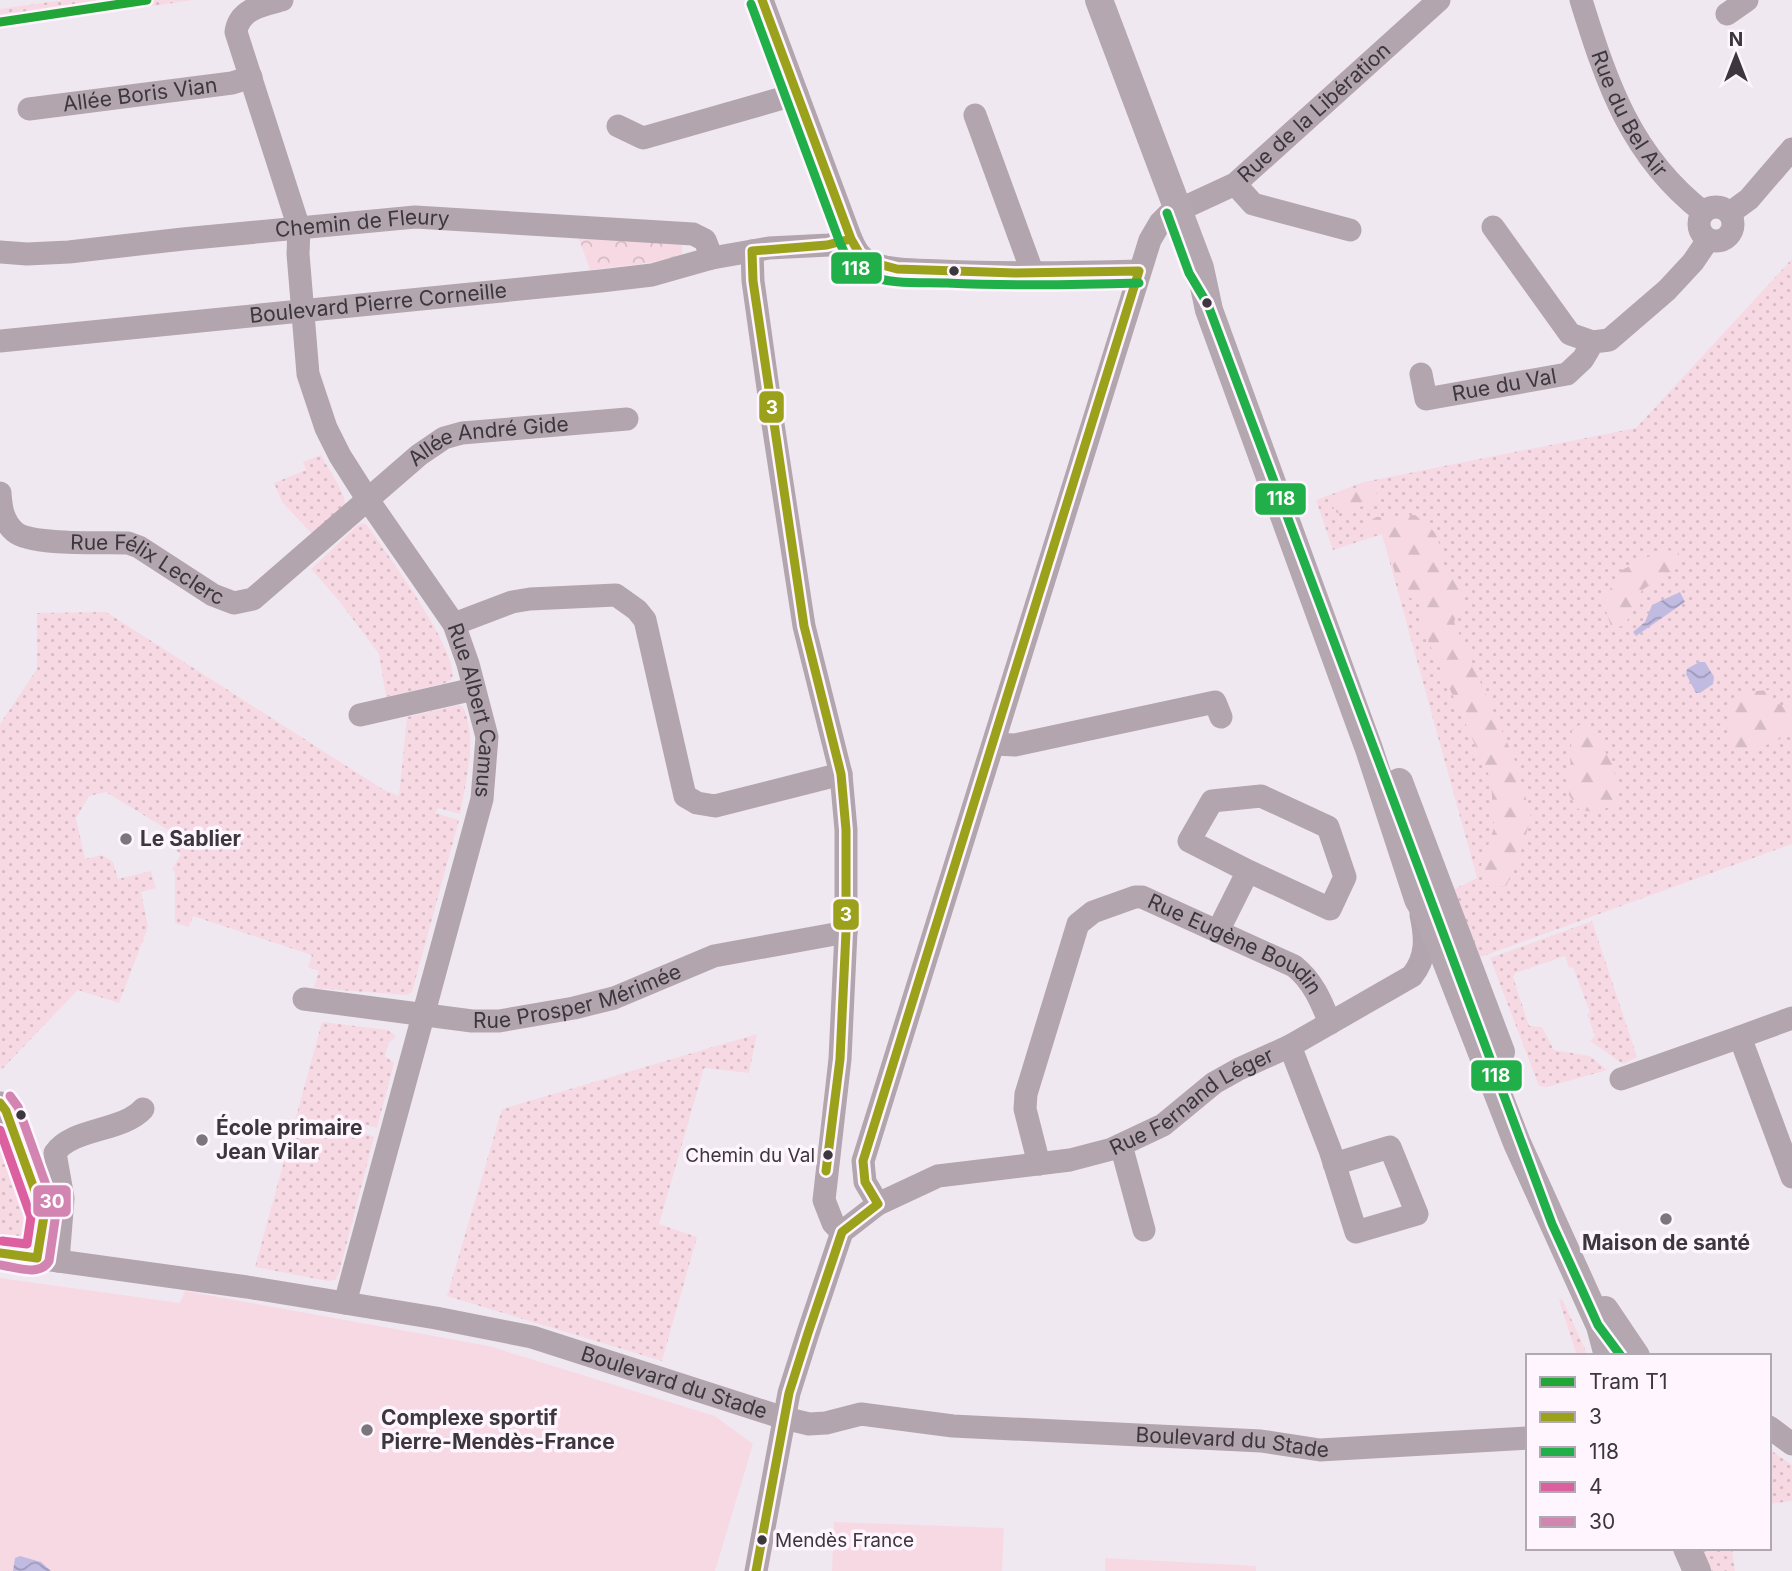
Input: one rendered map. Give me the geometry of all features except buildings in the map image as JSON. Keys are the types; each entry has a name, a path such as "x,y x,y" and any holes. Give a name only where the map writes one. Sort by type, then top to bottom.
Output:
{"main road":[{"path":"1099,0 1200,268 1209,310 1369,749 1418,899 1431,922 1442,957 1517,1143 1600,1326 1607,1354"},
{"path":"1200,268 1219,300 1563,1220 1609,1319 1635,1354"},
{"path":"1675,1550 1682,1571"},
{"path":"1689,1550 1697,1571"}],"street":[{"name":"Rue Albert Camus","path":"282,0 245,14 237,24 236,32 299,228 298,254 308,374 326,428 368,500 454,624 486,737 482,799 345,1303"},
{"path":"762,0 851,239 863,258 882,265 934,270 1033,274 1139,271"},
{"name":"Rue de la Libération","path":"1178,209 1235,184 1439,0"},
{"name":"Rue du Bel Air","path":"1581,0 1615,98 1638,144 1675,188 1703,212"},
{"path":"1727,14 1747,0"},
{"name":"Allée Boris Vian","path":"29,109 232,83 251,77"},
{"path":"618,126 643,138 797,94"},
{"path":"975,115 1033,274"},
{"path":"1730,213 1749,199 1792,149"},
{"path":"1235,184 1253,204 1350,230"},
{"path":"1716,206 1730,213 1734,224 1730,235 1720,241 1708,240 1699,227 1703,212 1716,206"},
{"path":"756,1571 789,1393 842,1233 849,1224 878,1204 865,1182 863,1160 1139,271 1150,240 1160,223 1178,209"},
{"name":"Chemin de Fleury","path":"0,252 69,252 415,217 693,234 705,240 712,258"},
{"path":"1493,227 1570,334 1593,342"},
{"path":"842,1233 833,1223 824,1200 840,1059 846,932 846,830 841,774 804,626 773,424 752,251 829,246 851,239"},
{"name":"Rue du Val","path":"1421,374 1426,399 1567,374 1583,359 1593,342 1609,340 1667,290 1708,240"},
{"name":"Boulevard Pierre Corneille","path":"0,341 652,275 712,258 752,251"},
{"name":"Allée André Gide","path":"368,500 427,448 454,435 627,419"},
{"name":"Rue Félix Leclerc","path":"0,493 5,521 17,534 37,541 128,543 139,547 213,595 234,603 253,599 368,500"},
{"path":"454,624 512,601 616,595 637,610 645,620 685,796 697,803 715,806 841,774"},
{"path":"360,715 474,689"},
{"path":"994,744 1015,745 1215,702 1222,717"},
{"path":"1261,796 1328,827 1345,877 1330,909 1248,871 1189,841 1212,801 1261,796"},
{"path":"1218,930 1248,871"},
{"name":"Rue Eugène Boudin","path":"1038,1164 1025,1109 1026,1094 1078,924 1093,912 1142,897 1218,930 1294,966 1315,989 1331,1023"},
{"name":"Rue Fernand Léger","path":"878,1204 937,1176 1070,1160 1121,1145 1163,1125 1214,1083 1290,1045 1404,982 1417,970 1424,952 1425,934 1418,899"},
{"name":"Rue Prosper Mérimée","path":"304,999 472,1021 499,1021 614,998 714,956 846,932"},
{"path":"1621,1079 1792,1018"},
{"path":"1740,1037 1792,1177"},
{"path":"1290,1045 1334,1164"},
{"path":"0,1103 6,1111 44,1216 48,1259"},
{"path":"48,1259 63,1198 55,1153 63,1143 127,1120 143,1109"},
{"path":"1121,1145 1144,1230"},
{"name":"Boulevard du Stade","path":"0,1253 345,1303 532,1337 784,1418 818,1424 861,1414 953,1426 1261,1441 1320,1450 1525,1437"},
{"path":"1771,1428 1792,1444"}],"green space":[{"path":"64,0 193,0 0,29 0,9"},
{"path":"578,236 682,244 682,255 649,263 590,270"},
{"path":"1792,259 1792,844 1461,964 1434,899 1477,878 1382,534 1333,550 1316,500 1364,482 1636,428"},
{"path":"321,455 339,486 345,504 313,535 282,502 274,483 306,470 303,462"},
{"path":"1366,484 1374,486 1377,494 1371,504 1337,513 1331,504 1333,497"},
{"path":"1415,515 1434,532 1439,543 1440,569 1455,576 1464,599 1454,622 1516,763 1531,817 1518,862 1506,886 1493,888 1483,882 1481,866 1494,828 1491,780 1419,621 1424,604 1403,595 1381,532 1365,537 1360,528 1376,517"},
{"path":"363,523 404,578 434,625 452,666 452,679 445,683 386,697 379,654 311,569"},
{"path":"1664,549 1679,553 1678,568 1642,590 1625,625 1612,629 1603,602 1620,571"},
{"path":"106,612 384,790 399,796 407,717 459,705 463,707 470,732 465,787 460,814 438,808 435,813 459,820 412,992 406,995 314,988 319,971 308,967 312,955 193,916 189,927 175,923 175,871 172,870 181,854 172,848 168,830 106,792 89,796 76,818 85,859 102,855 113,862 118,879 151,871 156,888 141,892 148,927 119,1003 78,990 2,1069 0,1068 0,724 37,669 37,613"},
{"path":"1769,690 1776,703 1792,709 1792,734 1753,751 1735,750 1727,727 1731,704 1745,692"},
{"path":"1579,725 1596,735 1613,766 1618,791 1614,806 1592,812 1578,809 1569,795 1572,730"},
{"path":"1592,921 1637,1057 1623,1064 1590,1041 1595,1036 1587,1014 1590,1012 1573,967 1569,968 1565,956 1515,973 1513,977 1529,1026 1542,1027 1554,1050 1590,1056 1607,1070 1547,1087 1539,1086 1490,958"},
{"path":"322,1022 388,1030 396,1036 388,1044 385,1056 394,1063 377,1128 366,1125 364,1133 374,1137 339,1273 335,1280 328,1281 255,1267"},
{"path":"757,1034 749,1073 704,1068 659,1224 697,1237 662,1361 447,1296 502,1109"},
{"path":"0,1122 31,1203 26,1246 0,1241"},
{"name":"Complexe sportif Pierre-Mendès-France","path":"0,1278 180,1303 185,1291 489,1346 715,1416 753,1444 715,1571 0,1571"},
{"path":"1562,1299 1586,1354 1576,1354 1559,1300"},
{"path":"1771,1450 1792,1465 1792,1501 1771,1504"},
{"path":"834,1522 1004,1528 1002,1571 832,1571"},
{"path":"1703,1550 1732,1550 1735,1571 1709,1571"},
{"path":"1105,1558 1256,1566 1256,1571 1105,1571"}],"water":[{"path":"1680,592 1685,602 1636,636 1633,632 1645,622 1652,605"},
{"path":"1699,662 1705,662 1714,677 1713,684 1696,693 1686,674 1687,669"},
{"path":"20,1556 41,1562 51,1571 13,1571 15,1558"}],"tram line":[{"name":"T1","path":"0,22 147,0"}],"transit line":[{"name":"3","path":"756,1571 789,1393 842,1232 878,1204 865,1182 863,1161 1139,271 1015,273 897,269 867,261 851,239 762,0"},
{"name":"118","path":"751,4 840,243 847,258 858,269 877,278 907,282 1019,285 1139,283"},
{"name":"118","path":"1167,213 1189,273 1208,305 1552,1224 1598,1325 1620,1354"},
{"name":"3","path":"826,1171 840,1059 846,932 846,830 841,774 804,626 753,281 752,251 827,245 851,239"},
{"name":"30","path":"0,1265 27,1270 45,1266 49,1261 56,1213 18,1107 10,1096"},
{"name":"3","path":"0,1103 6,1111 44,1216 37,1258 0,1253"},
{"name":"4","path":"0,1130 31,1217 27,1244 2,1241"}],"place":[{"name":"Le Sablier","path":"126,839"},
{"name":"École primaire Jean Vilar","path":"202,1140"},
{"name":"Chemin du Val","path":"828,1155"},
{"name":"Maison de santé","path":"1666,1219"},
{"name":"Complexe sportif Pierre-Mendès-France","path":"367,1430"},
{"name":"Mendès France","path":"762,1540"}]}
